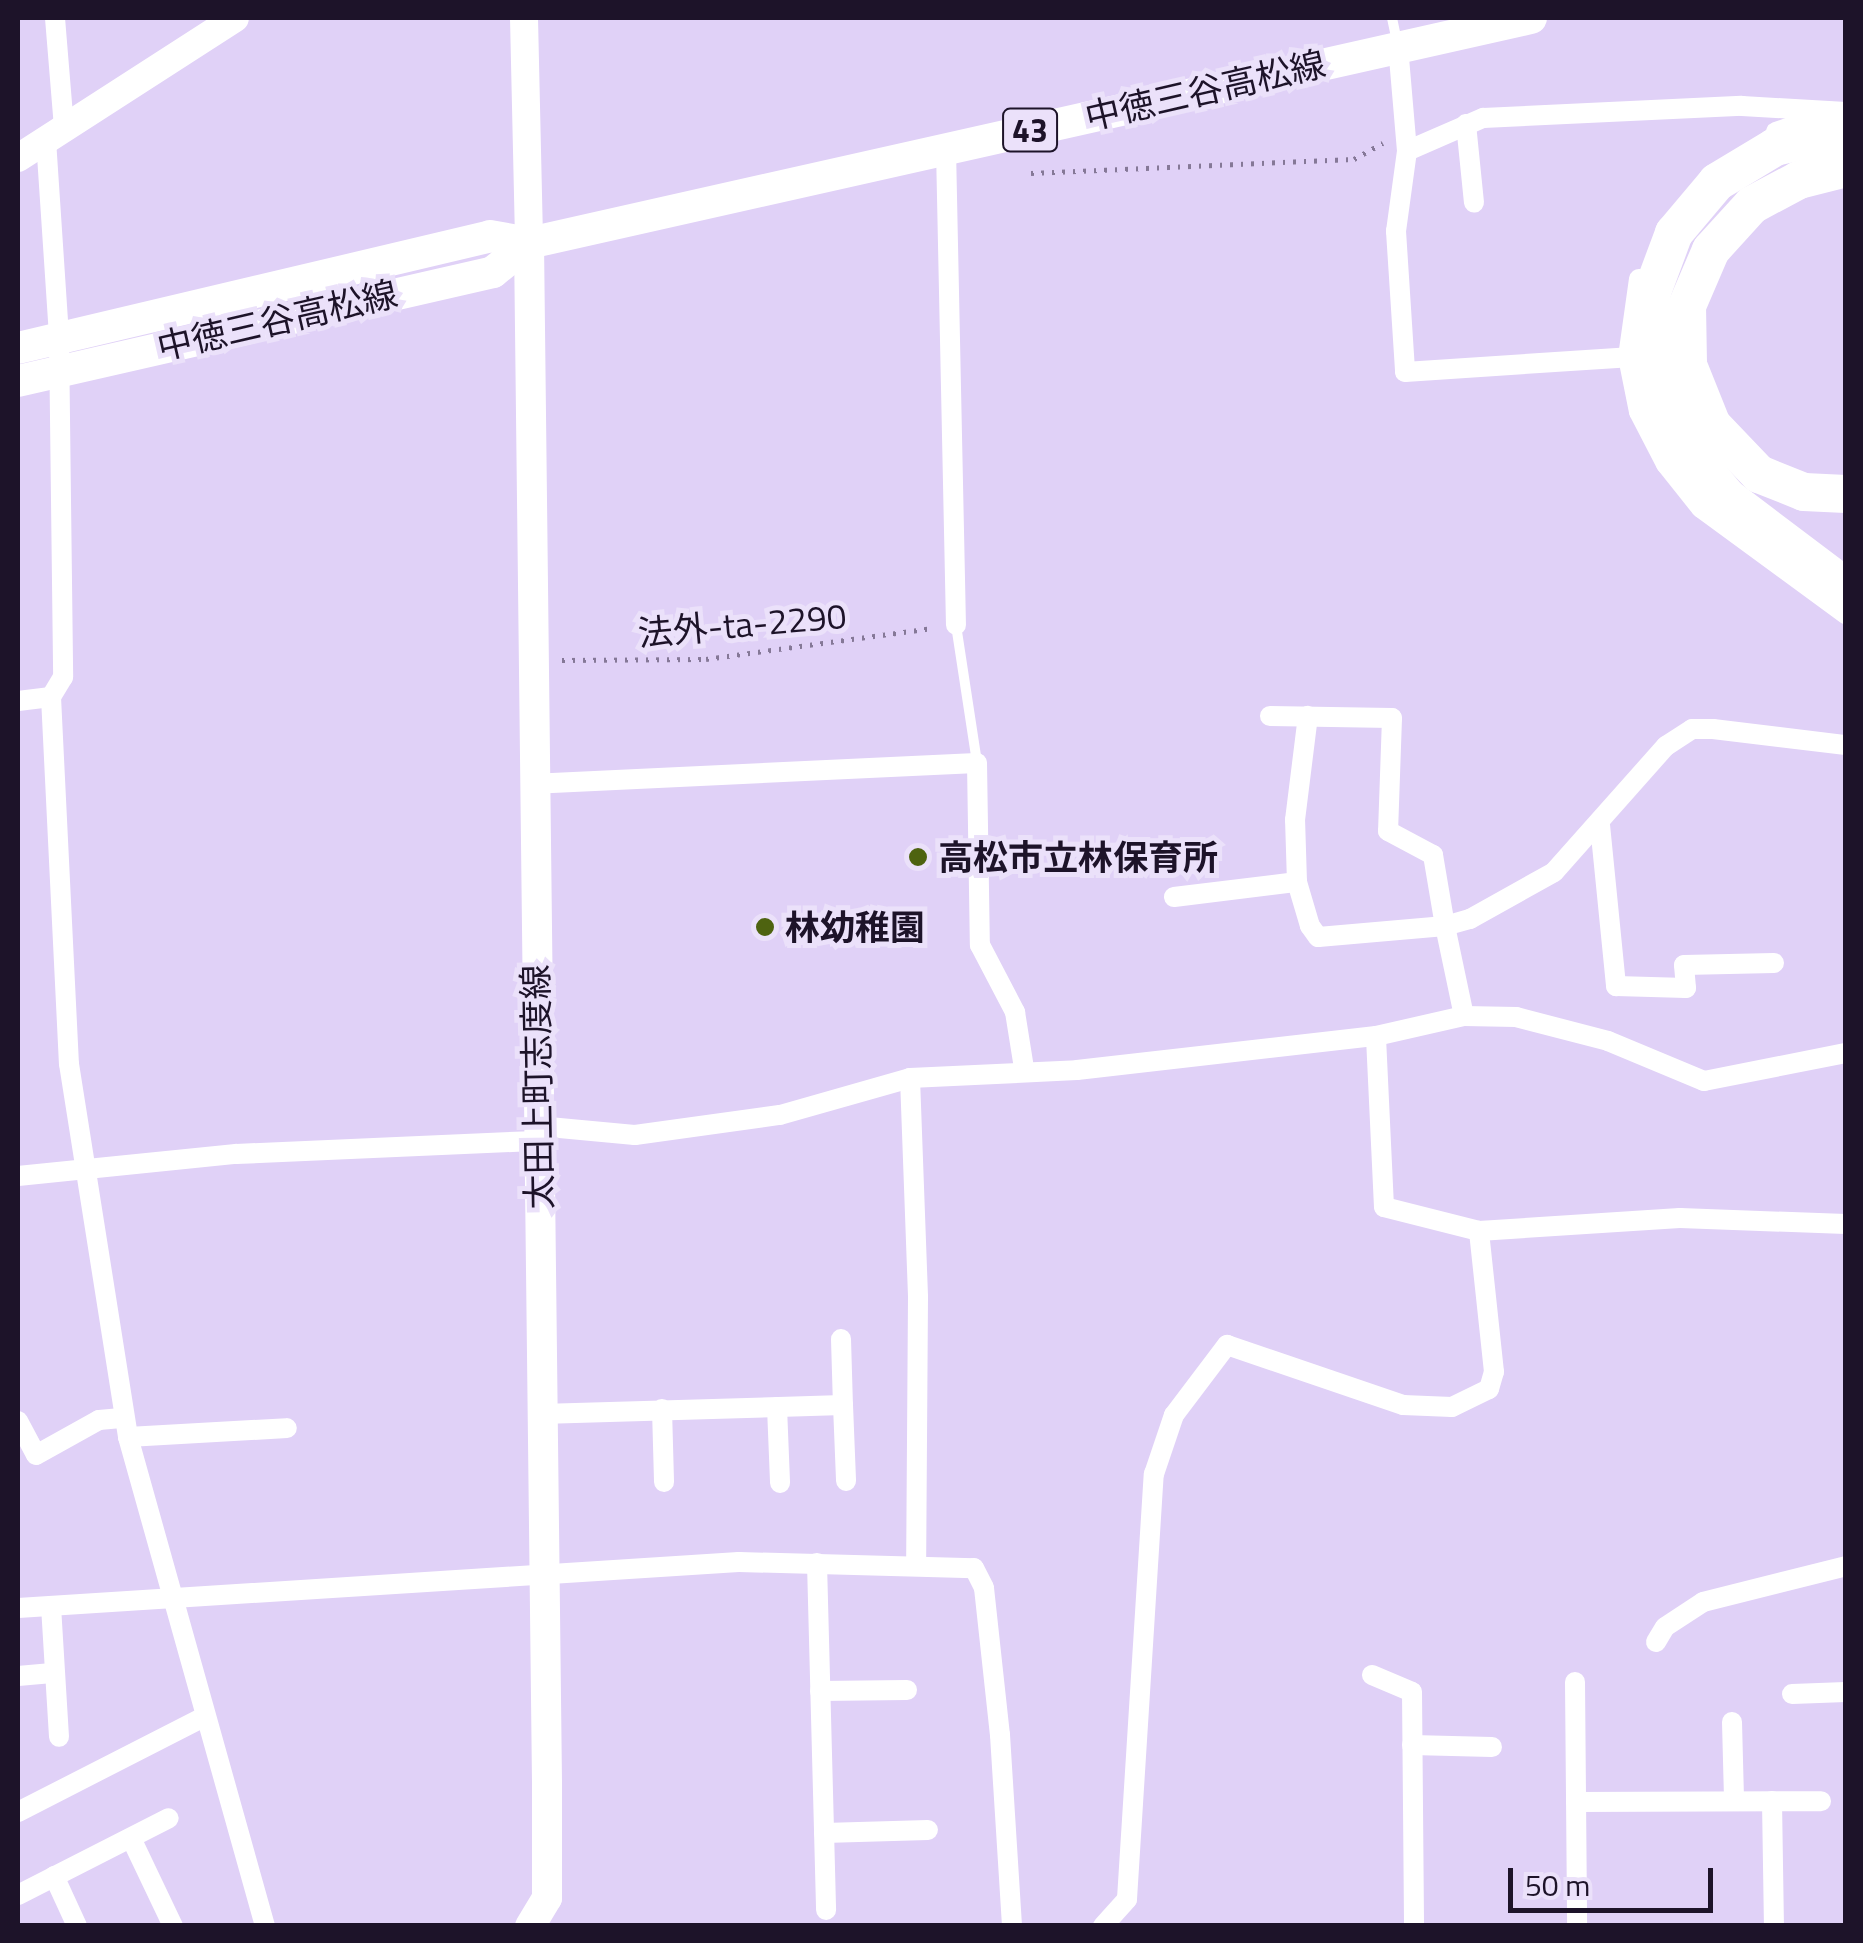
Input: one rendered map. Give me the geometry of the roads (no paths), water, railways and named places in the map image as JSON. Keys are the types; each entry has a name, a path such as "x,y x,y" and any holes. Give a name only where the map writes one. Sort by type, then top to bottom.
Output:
{"highway":[{"path":"1841,118 1717,182 1674,233 1651,295 1651,365 1680,440 1728,498 1846,587"},
{"path":"1846,168 1799,180 1752,205 1711,250 1687,306 1688,365 1712,425 1759,474 1804,492 1846,494"}],"main road":[{"name":"中徳三谷高松線","path":"18,348 59,353 493,272 529,244 946,149 1395,32 1531,18"},
{"name":"太田上町志度線","path":"529,244 547,1912 530,1926"},
{"name":"中徳三谷高松線","path":"18,381 59,353"}],"street":[{"path":"55,18 63,677 51,696 69,1064 126,1428 176,1597 173,1610 265,1926"},
{"path":"18,158 235,18"},
{"path":"524,18 529,244"},
{"path":"1395,32 1406,141 1396,231 1404,372 1628,356"},
{"path":"1406,141 1466,124 1742,106 1841,118"},
{"path":"1841,118 1728,156 1691,188 1646,256 1629,313 1628,356 1640,412 1666,464 1701,508 1846,614"},
{"path":"1466,124 1474,203"},
{"path":"946,149 956,624"},
{"path":"18,701 51,696"},
{"path":"1270,716 1392,718 1388,831 1433,855 1464,1016"},
{"path":"1308,716 1295,820 1297,882 1318,938 1470,920 1554,872 1600,825 1666,746 1692,729 1846,744"},
{"path":"532,784 977,763 980,945 1015,1012 1024,1068"},
{"path":"1600,825 1616,986 1686,988 1684,965 1774,963"},
{"path":"1174,897 1297,882"},
{"path":"18,1176 84,1174 236,1154 538,1133 635,1134 746,1121 910,1078 1024,1068 1077,1070 1376,1036 1464,1016 1516,1017 1576,1032 1704,1081 1846,1053"},
{"path":"1376,1036 1384,1207 1479,1231 1680,1218 1846,1224"},
{"path":"910,1078 918,1297 916,1566"},
{"path":"1104,1926 1126,1899 1154,1474 1174,1415 1227,1345 1403,1405 1452,1407 1489,1389 1494,1372 1479,1231"},
{"path":"841,1339 846,1481"},
{"path":"541,1414 843,1404"},
{"path":"777,1407 780,1483"},
{"path":"662,1409 664,1482"},
{"path":"18,1422 36,1454 99,1420 126,1428 288,1428"},
{"path":"817,1563 826,1910"},
{"path":"18,1608 544,1572 817,1563 974,1568 984,1588 1012,1926"},
{"path":"1656,1642 1665,1627 1703,1602 1846,1566"},
{"path":"51,1606 59,1737"},
{"path":"18,1676 55,1673"},
{"path":"1372,1675 1412,1692 1414,1926"},
{"path":"1574,1682 1577,1926"},
{"path":"820,1691 907,1690"},
{"path":"1792,1694 1846,1692"},
{"path":"18,1812 204,1717"},
{"path":"1732,1722 1734,1802"},
{"path":"1412,1746 1492,1747"},
{"path":"1772,1801 1774,1926"},
{"path":"1576,1802 1822,1801"},
{"path":"18,1895 169,1818"},
{"path":"824,1833 928,1830"},
{"path":"131,1838 174,1926"},
{"path":"54,1876 78,1926"}],"lane":[{"path":"956,624 977,763"}],"place":[{"name":"高松市立林保育所","path":"918,857"},
{"name":"林幼稚園","path":"765,927"}]}
